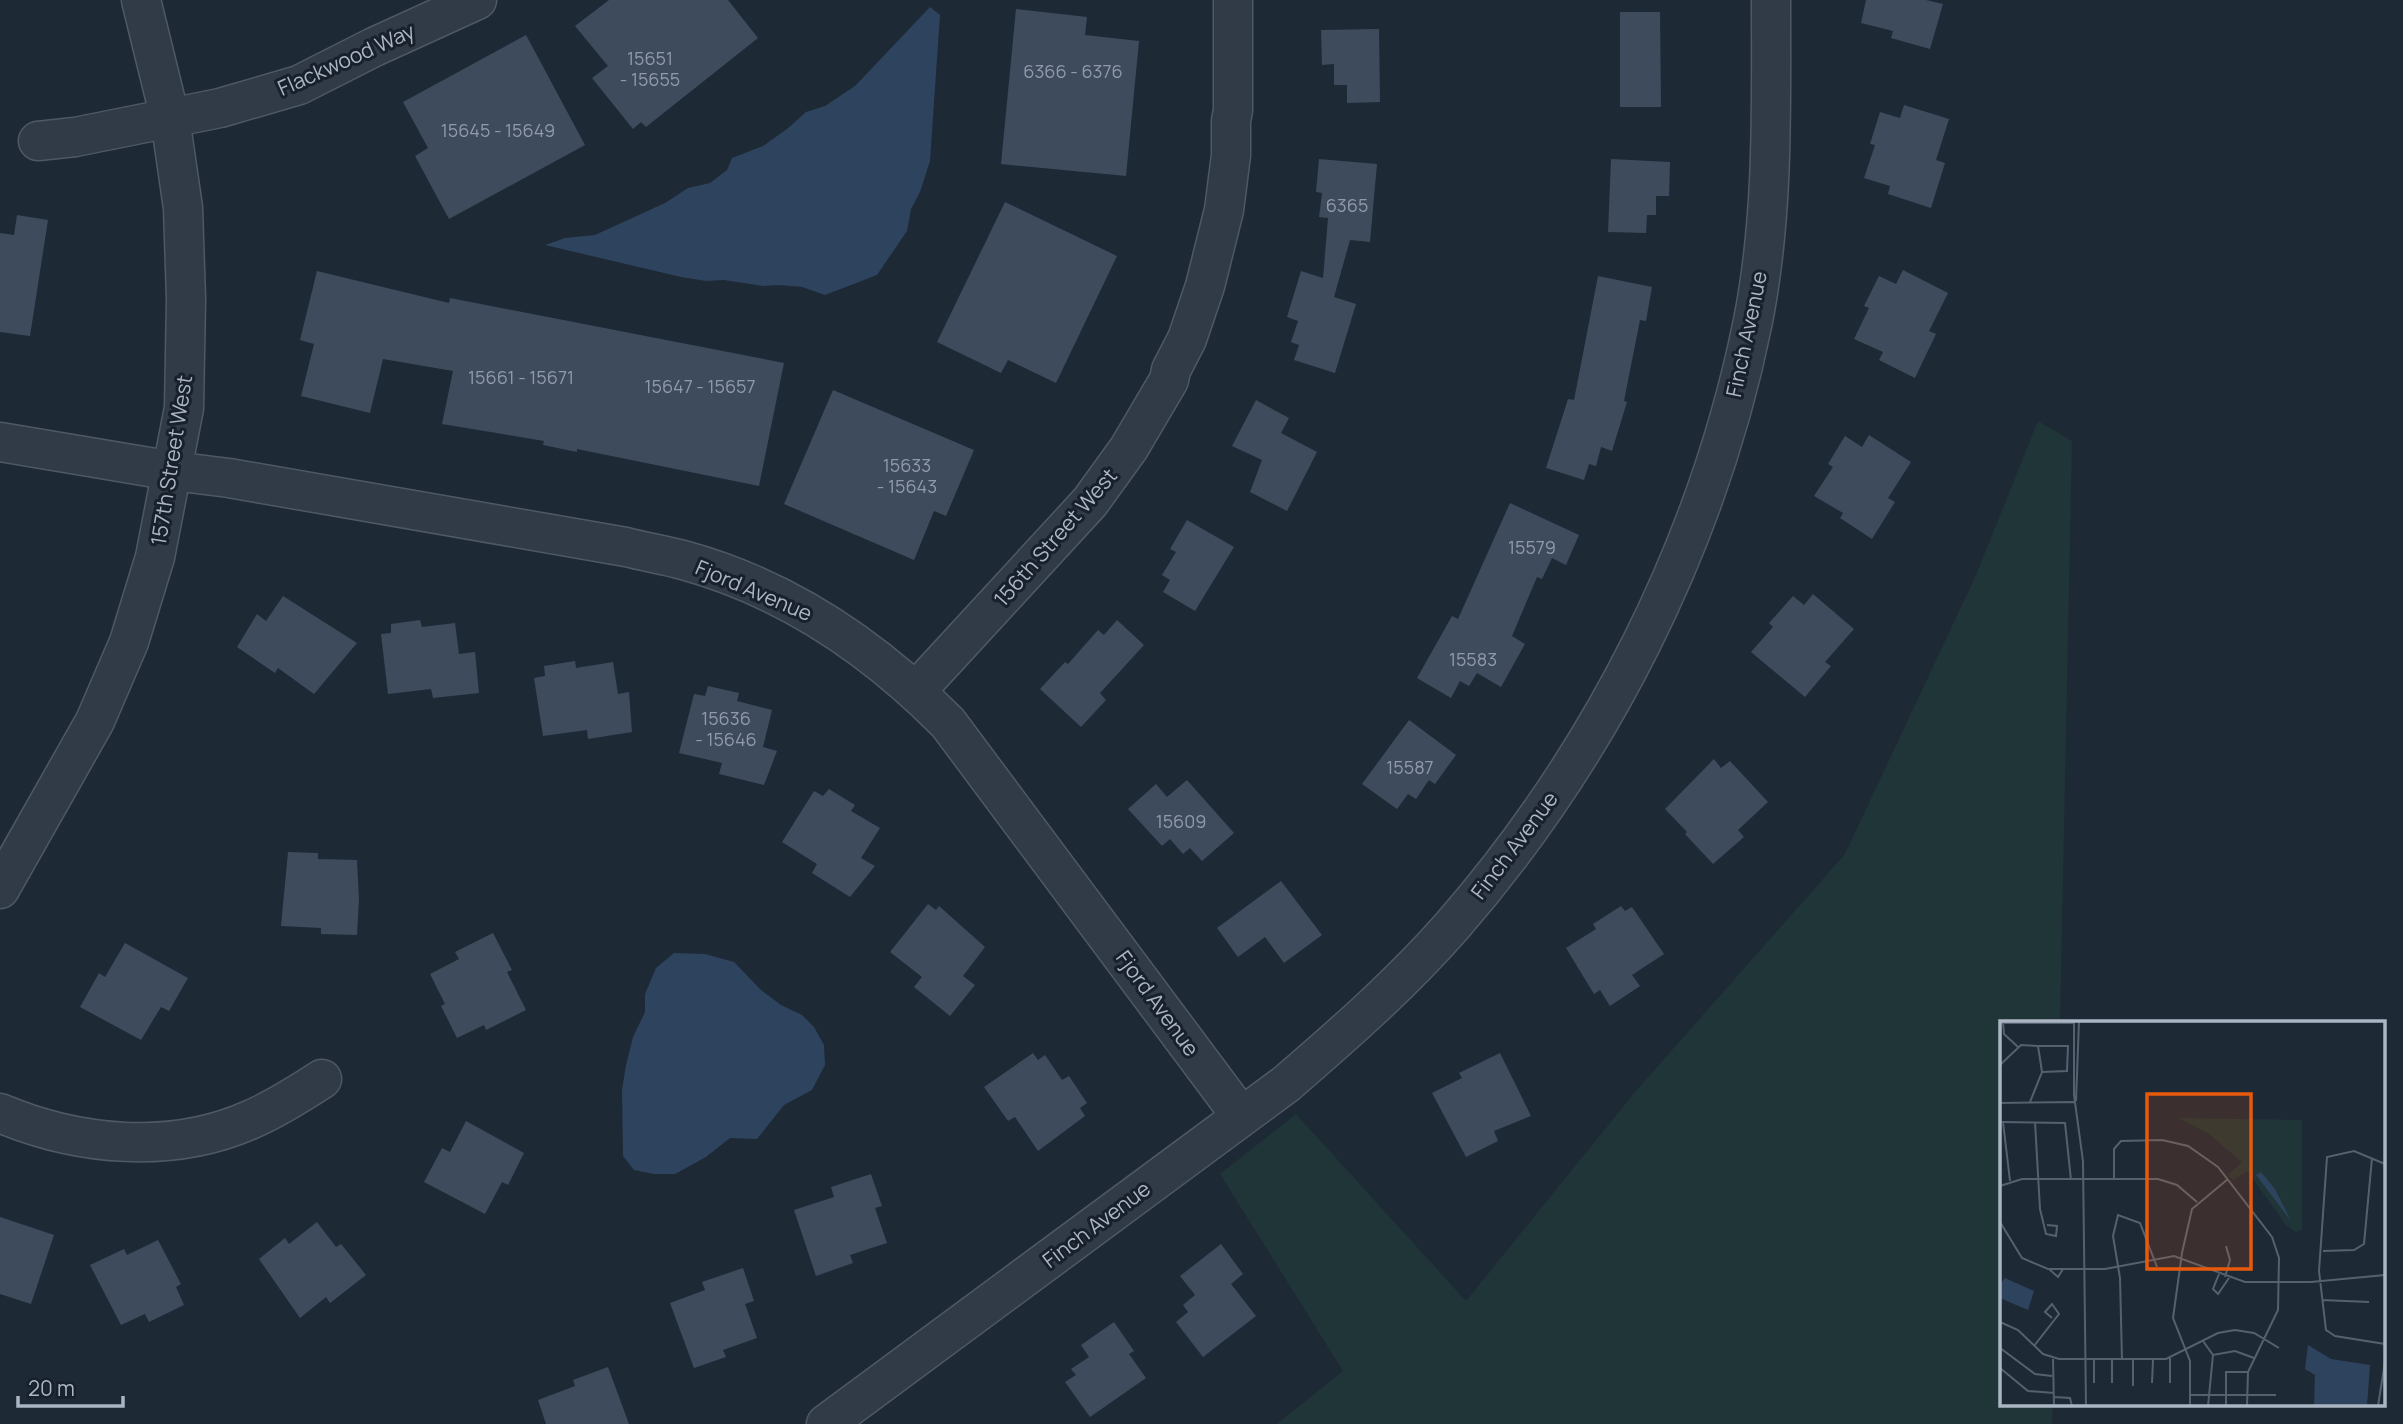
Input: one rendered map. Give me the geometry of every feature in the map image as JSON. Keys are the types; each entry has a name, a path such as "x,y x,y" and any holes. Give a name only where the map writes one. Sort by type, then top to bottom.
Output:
{"street":[{"name":"157th Street West","path":"0,889 95,721 129,642 155,557 184,408 186,237 170,118 141,0"},
{"name":"Flackwood Way","path":"38,141 75,138 220,108 299,85 477,0"},
{"name":"156th Street West","path":"916,691 1090,502 1129,448 1168,380 1195,318 1224,210 1233,110 1233,0"},
{"name":"Finch Avenue","path":"826,1424 1286,1084 1404,977 1480,892 1562,782 1598,723 1662,602 1707,483 1737,387 1753,320 1769,206 1772,0"},
{"name":"Fjord Avenue","path":"0,442 270,485 626,547 684,560 729,575 785,599 846,637 916,691 948,723 1241,1116"},
{"path":"0,1113 46,1130 86,1139 128,1142 170,1140 249,1121 288,1101 322,1079"}],"green space":[{"path":"2038,421 2072,441 2060,1021 2000,1021 2000,1406 2053,1406 2052,1424 1277,1424 1343,1371 1220,1174 1296,1114 1466,1301 1635,1092 1845,854 1976,575"}],"water":[{"path":"930,7 940,15 930,161 920,192 911,209 907,231 877,275 825,295 802,287 763,286 681,277 545,245 565,238 595,235 665,203 688,188 710,183 727,170 732,158 763,146 806,112 825,106 855,86"},
{"path":"674,953 705,954 734,962 761,990 781,1005 802,1015 814,1027 824,1045 825,1065 812,1090 784,1105 757,1139 730,1138 706,1157 675,1174 654,1174 634,1170 623,1156 622,1090 633,1037 645,1012 645,994 656,968"}],"building":[{"path":"609,0 728,0 758,38 646,127 641,122 633,129 592,78 608,66 575,26"},
{"path":"1866,0 1926,0 1943,4 1930,49 1891,38 1893,31 1861,23"},
{"path":"1016,9 1087,17 1085,35 1139,41 1126,176 1001,164"},
{"path":"1620,12 1660,12 1661,107 1620,107"},
{"path":"1379,29 1380,102 1347,103 1347,85 1334,85 1334,64 1322,65 1321,30"},
{"path":"526,35 585,145 449,219 415,156 428,148 403,102"},
{"path":"1904,105 1949,119 1936,160 1945,163 1931,208 1888,194 1890,186 1864,178 1875,145 1870,144 1880,112 1900,118"},
{"path":"1319,159 1377,164 1370,242 1350,240 1334,297 1356,304 1335,373 1294,360 1299,345 1291,342 1298,321 1287,317 1301,271 1323,278 1328,218 1319,217 1322,193 1316,192"},
{"path":"1611,159 1670,162 1669,196 1656,196 1656,215 1647,215 1646,233 1608,232"},
{"path":"1005,202 1117,256 1056,383 1008,360 1001,373 937,342"},
{"path":"17,215 48,220 30,336 0,332 0,233 14,235"},
{"path":"1903,270 1948,293 1929,331 1936,334 1915,378 1879,360 1883,352 1854,339 1869,308 1864,306 1879,276 1896,284"},
{"path":"317,271 449,303 450,298 784,363 759,486 577,449 577,452 543,445 544,441 442,424 453,371 383,359 370,413 301,396 314,344 300,340"},
{"path":"1598,276 1652,287 1646,321 1640,320 1624,401 1627,402 1612,451 1601,447 1596,466 1589,464 1584,480 1546,468 1568,399 1574,400"},
{"path":"833,390 974,450 946,516 934,511 914,560 784,504"},
{"path":"1256,400 1289,418 1281,433 1317,452 1287,511 1250,492 1262,460 1232,446"},
{"path":"1869,435 1911,462 1888,498 1895,502 1872,539 1840,518 1843,513 1814,496 1833,467 1828,464 1845,436 1862,447"},
{"path":"1510,503 1579,535 1566,565 1552,558 1542,579 1537,577 1512,636 1525,644 1501,687 1477,673 1469,686 1460,681 1451,698 1417,678 1452,616 1458,619"},
{"path":"1187,520 1234,547 1195,611 1163,592 1170,580 1162,575 1176,552 1170,549"},
{"path":"1813,594 1854,629 1825,662 1831,666 1805,697 1751,652 1773,627 1769,623 1793,596 1804,605"},
{"path":"283,596 357,643 314,694 278,668 275,673 237,647 257,614 266,621"},
{"path":"420,620 422,627 455,623 459,654 475,652 479,693 433,698 431,689 388,694 381,634 391,633 391,624"},
{"path":"1117,620 1144,645 1100,693 1106,700 1081,727 1040,689 1065,662 1068,664 1098,630 1104,635"},
{"path":"575,661 576,668 613,662 618,694 629,692 632,732 588,739 587,730 543,736 534,678 545,676 544,666"},
{"path":"708,686 739,693 737,701 772,710 763,747 777,751 764,785 719,774 722,763 679,753 694,694 705,696"},
{"path":"1409,720 1456,755 1435,784 1429,780 1416,799 1408,794 1397,809 1362,784"},
{"path":"1714,759 1721,768 1730,761 1768,802 1738,830 1744,837 1713,864 1665,809"},
{"path":"1187,780 1234,833 1202,861 1190,848 1183,854 1170,839 1162,846 1128,809 1156,784 1167,797"},
{"path":"829,789 855,805 851,811 880,828 861,858 875,866 850,897 812,873 817,864 782,842 814,791 823,796"},
{"path":"288,852 318,853 318,859 357,860 357,935 321,934 321,928 281,926"},
{"path":"1281,881 1322,935 1284,963 1265,937 1238,957 1217,928"},
{"path":"928,904 936,910 939,906 985,947 963,976 975,985 950,1016 914,987 922,977 890,952"},
{"path":"1621,906 1625,911 1632,907 1664,954 1632,975 1640,986 1610,1006 1600,990 1594,994 1566,948 1596,929 1593,924"},
{"path":"493,933 512,970 507,972 526,1010 486,1030 484,1025 457,1038 441,1006 445,1004 430,974 459,959 455,952"},
{"path":"125,943 188,978 169,1011 161,1007 141,1040 80,1007 99,973 105,977"},
{"path":"1033,1053 1038,1060 1045,1055 1062,1080 1069,1076 1087,1103 1080,1108 1085,1116 1038,1151 1015,1117 1008,1121 984,1087"},
{"path":"1500,1053 1531,1116 1494,1131 1498,1141 1466,1157 1432,1093 1462,1078 1459,1073"},
{"path":"466,1121 524,1153 508,1185 502,1182 485,1214 424,1182 442,1148 450,1152"},
{"path":"871,1174 882,1206 875,1208 887,1243 850,1255 853,1263 816,1276 794,1210 834,1197 831,1187"},
{"path":"0,1217 54,1235 31,1304 0,1294"},
{"path":"317,1222 336,1247 341,1244 366,1275 330,1303 326,1297 300,1318 259,1259 285,1238 289,1244"},
{"path":"158,1240 181,1284 176,1287 184,1305 149,1322 145,1314 121,1325 90,1265 124,1249 127,1255"},
{"path":"1221,1244 1243,1274 1231,1284 1256,1316 1203,1357 1176,1322 1188,1312 1183,1305 1195,1295 1180,1276"},
{"path":"743,1268 754,1301 745,1304 757,1338 723,1350 726,1357 694,1368 670,1303 705,1290 702,1282"},
{"path":"1114,1322 1134,1351 1129,1354 1146,1378 1090,1417 1065,1382 1076,1375 1071,1369 1089,1357 1081,1345"},
{"path":"608,1367 629,1424 546,1424 538,1400 575,1386 573,1380"}]}
